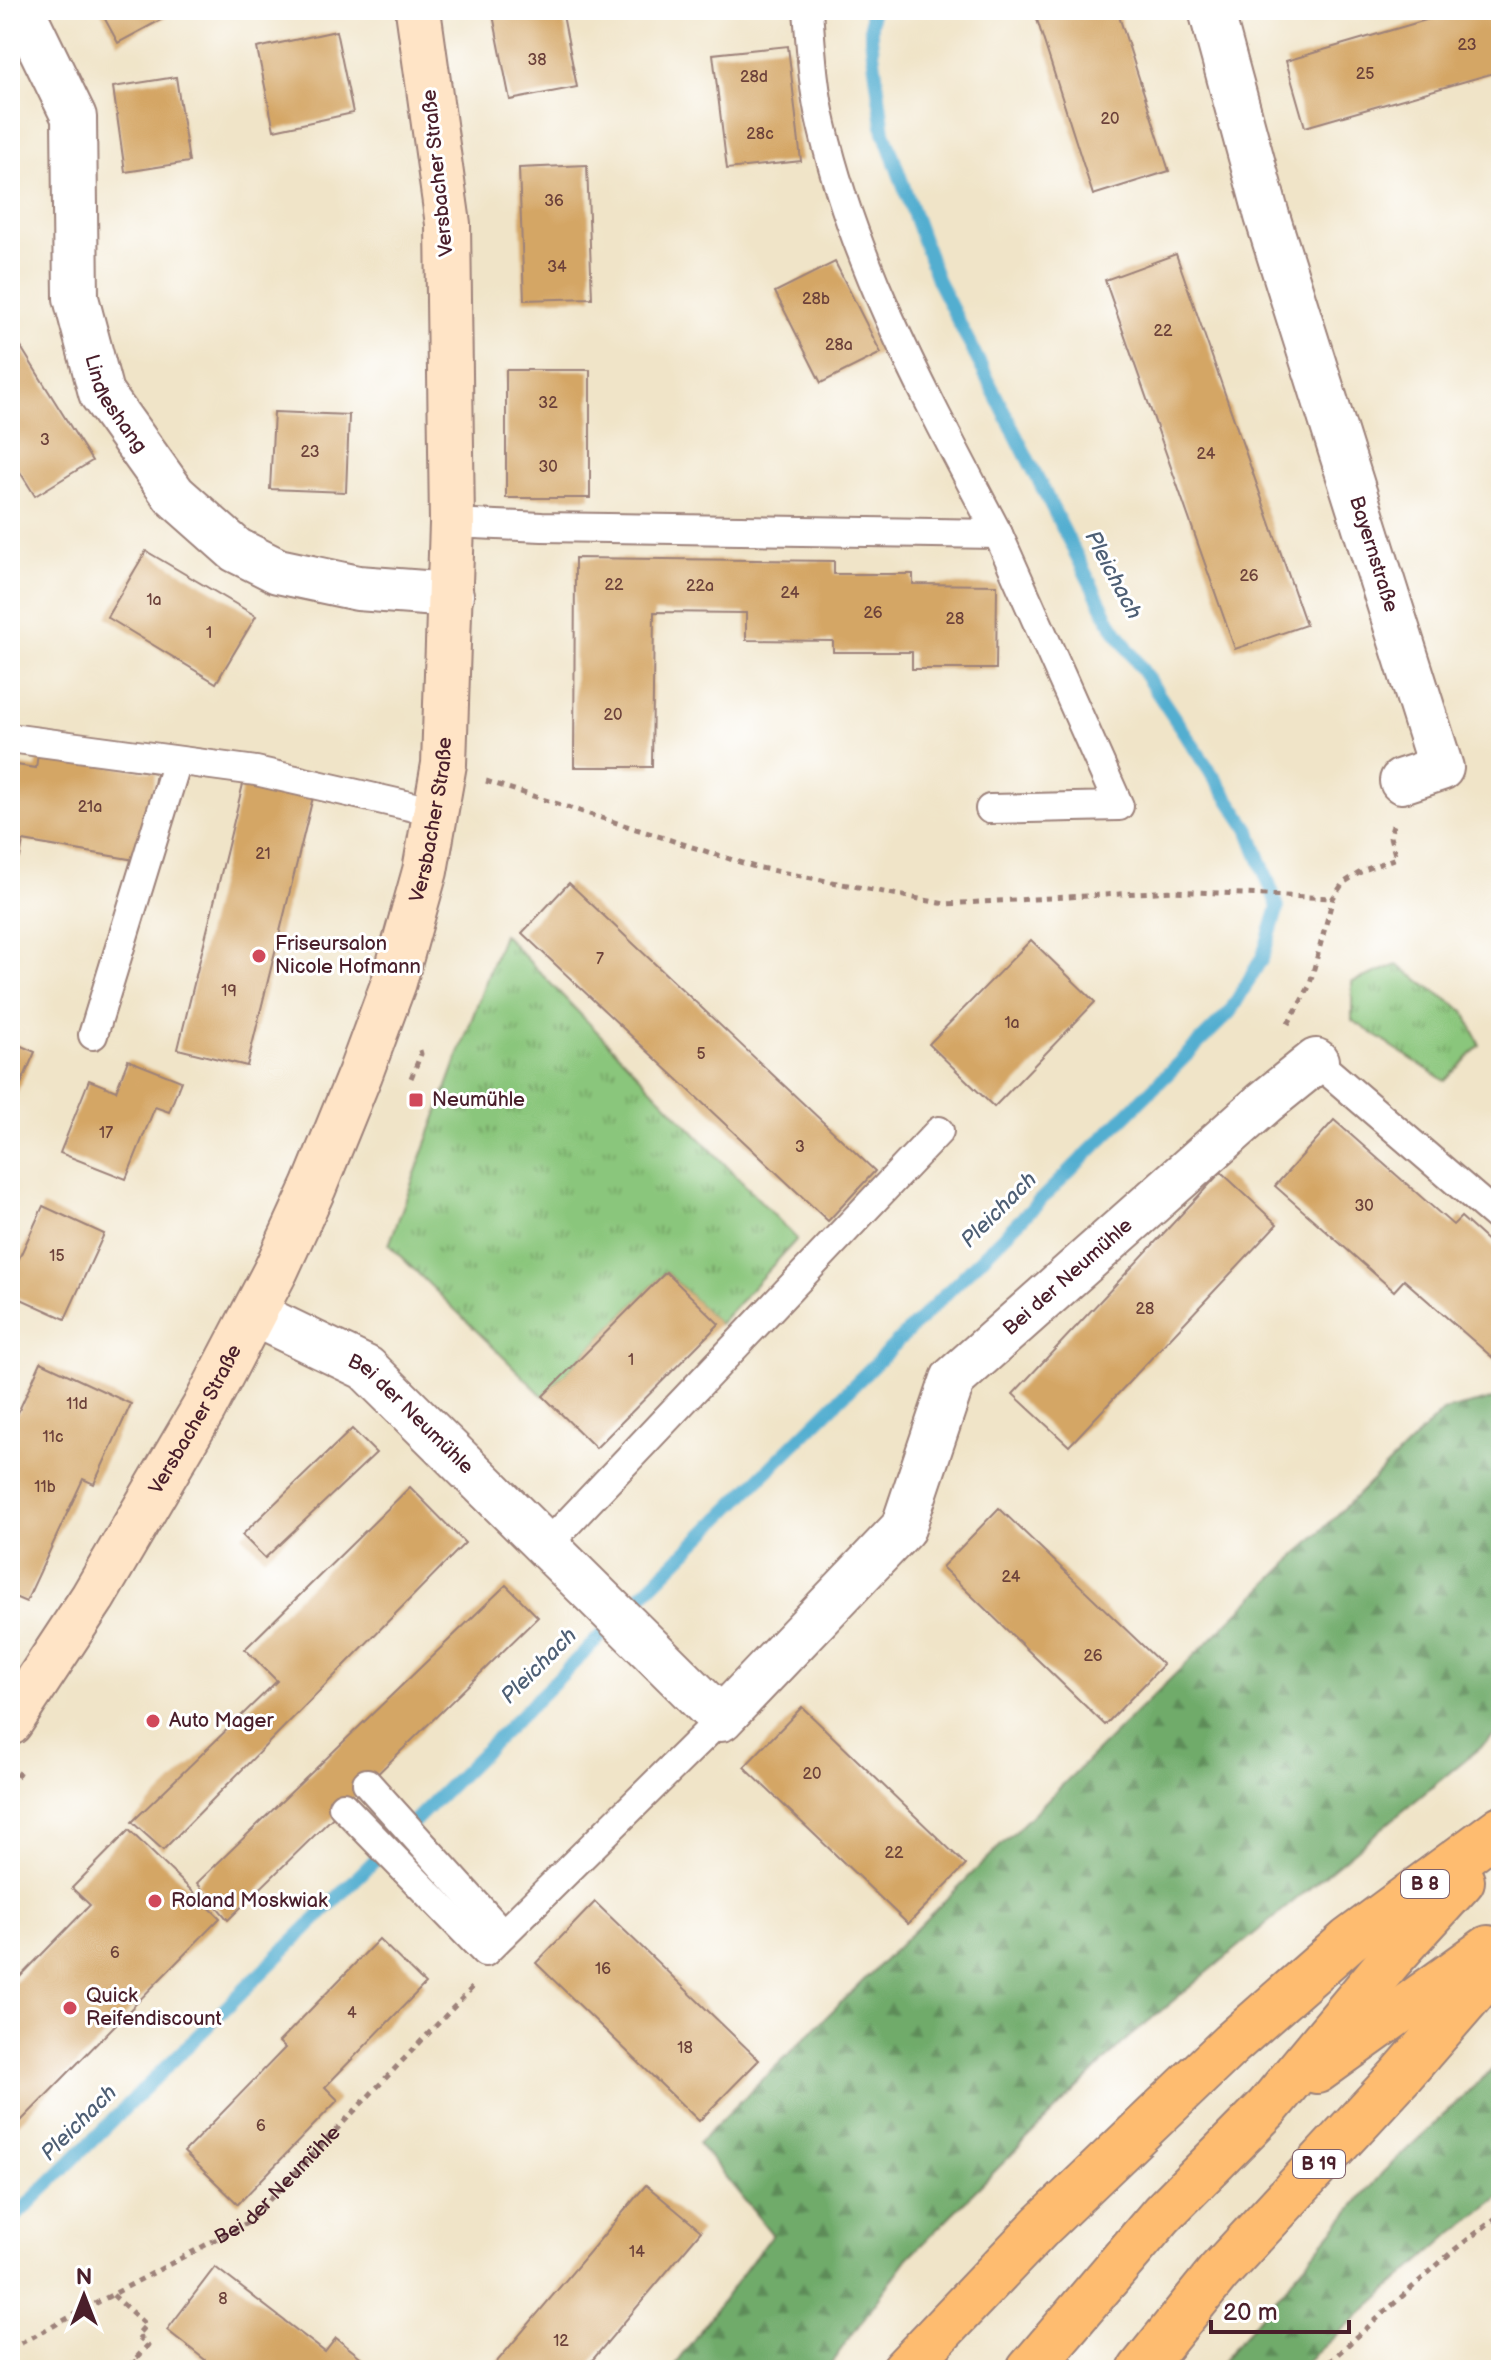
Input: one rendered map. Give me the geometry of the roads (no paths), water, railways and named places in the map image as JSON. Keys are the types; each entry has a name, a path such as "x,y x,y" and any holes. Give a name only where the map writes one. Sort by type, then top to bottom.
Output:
{"highway":[{"name":"B 8","path":"904,2370 1042,2225 1231,2044 1349,1940 1501,1828"},
{"path":"1029,2370 1162,2214 1267,2108 1390,1960 1501,1838"},
{"path":"1267,2108 1501,1939"},
{"name":"B 19","path":"1140,2370 1218,2273 1402,2074 1501,1960"}],"main road":[{"name":"Versbacher Straße","path":"10,1723 93,1597 204,1408 254,1314 302,1215 360,1074 413,918 444,764 452,523 448,224 418,10"}],"street":[{"name":"Lindleshang","path":"22,10 74,117 76,298 101,393 174,495 236,550 278,571 358,588 451,595"},
{"name":"Bayernstraße","path":"1211,10 1271,231 1441,768 1402,781"},
{"name":"Bei der Neumühle","path":"254,1314 366,1368 721,1719 903,1528 953,1379 1264,1103 1316,1061"}],"lane":[{"path":"808,10 821,123 844,207 886,316 998,534 1119,806 990,809"},
{"path":"452,523 998,534"},
{"path":"10,738 256,771 436,812"},
{"path":"93,1035 177,761"},
{"name":"Bei der Neumühle","path":"1316,1061 1501,1220"},
{"path":"546,1546 939,1131"},
{"name":"Bei der Neumühle","path":"494,1943 721,1719"},
{"path":"367,1783 440,1862 494,1943"},
{"path":"343,1806 422,1885 494,1943"}],"waterway":[{"name":"Pleichach","path":"10,2222 1230,1012 1263,956 1278,907 1248,828 1110,622 937,279 884,132 871,38 871,10"}],"place":[{"name":"Friseursalon Nicole Hofmann","path":"259,956"},
{"name":"Neumühle","path":"416,1100"},
{"name":"Auto Mager","path":"153,1721"},
{"name":"Roland Moskwiak","path":"155,1901"},
{"name":"Quick Reifendiscount","path":"70,2008"}]}
